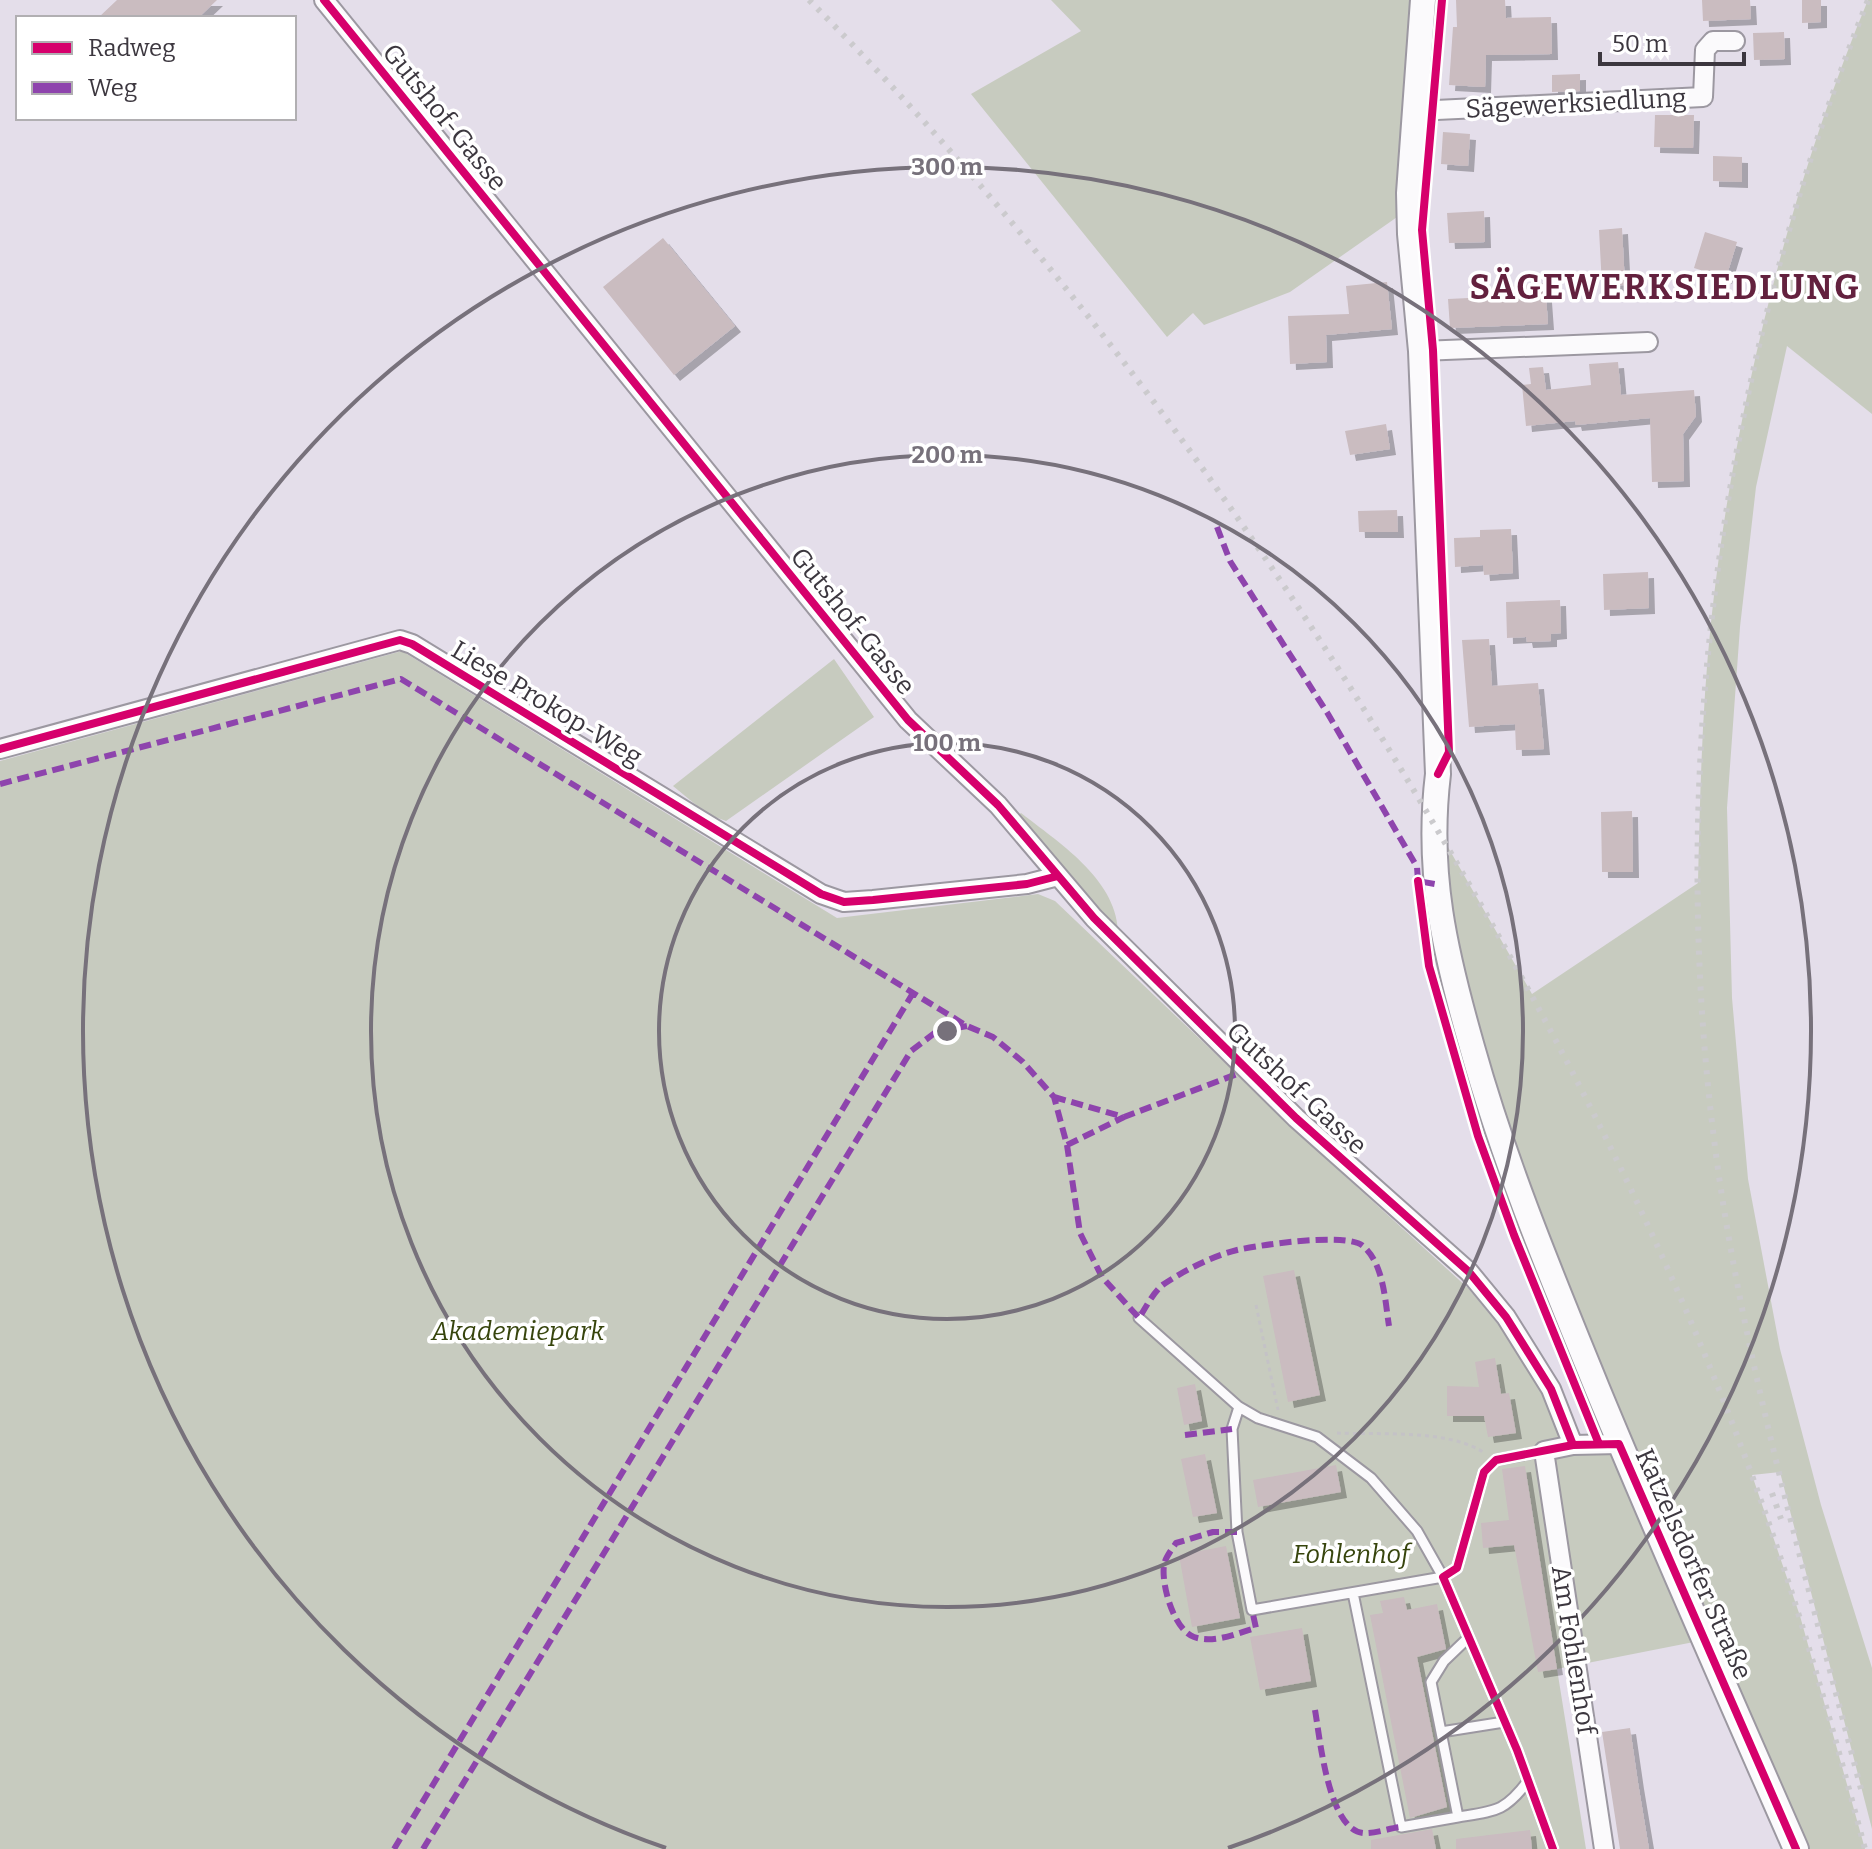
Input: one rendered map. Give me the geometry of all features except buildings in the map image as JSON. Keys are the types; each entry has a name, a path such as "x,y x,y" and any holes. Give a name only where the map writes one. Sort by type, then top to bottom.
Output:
{"street":[{"name":"Gutshof-Gasse","path":"324,0 908,720 998,805 1094,918 1296,1118 1469,1272 1506,1317 1551,1389 1573,1445"},
{"name":"Katzelsdorfer Straße","path":"1423,0 1409,193 1410,234 1421,351 1438,774 1433,821 1435,884 1453,980 1494,1125 1539,1249 1619,1444 1796,1849"},
{"name":"Sägewerksiedlung","path":"1416,111 1703,97 1705,50 1713,41 1735,41"},
{"path":"1421,351 1648,342"},
{"name":"Liese Prokop-Weg","path":"0,749 400,640 412,644 832,898 844,902 873,900 1027,884 1058,876"},
{"name":"Katzelsdorfer Straße","path":"1544,1451 1573,1445 1619,1444"},
{"name":"Am Fohlenhof","path":"1544,1451 1604,1849"}],"lane":[{"path":"1139,1318 1239,1407 1258,1418 1317,1437 1371,1478 1417,1531 1443,1577 1553,1849"},
{"path":"1239,1407 1232,1429 1237,1532 1252,1610 1443,1577 1457,1568 1484,1472 1496,1460"},
{"name":"Katzelsdorfer Straße","path":"1496,1460 1544,1451"},
{"path":"1353,1593 1401,1827 1499,1810 1517,1797 1528,1781"},
{"path":"1458,1817 1431,1682 1444,1661 1468,1638"},
{"path":"1441,1732 1504,1722"}],"path":[{"path":"1256,1305 1281,1425"},
{"path":"1317,1437 1331,1433 1439,1438 1473,1446 1496,1460"}],"green space":[{"path":"1051,0 1423,0 1410,208 1290,292 1204,325 1193,313 1167,337 971,94 1081,31"},
{"name":"Akademiepark","path":"1868,0 1872,0 1872,414 1787,346 1756,487 1740,627 1727,808 1732,998 1748,1179 1780,1349 1821,1505 1872,1668 1872,1829 1780,1472 1752,1475 1800,1616 1865,1849 1796,1849 1704,1640 1557,1669 1586,1849 0,1849 0,761 402,651 837,918 1038,894 1055,901 1323,1156 1469,1289 1551,1389 1573,1445 1619,1444 1494,1125 1433,821 1532,994 1698,883 1702,752 1711,622 1721,544 1749,385 1789,227 1813,149"},
{"path":"834,659 874,717 726,821 707,814 673,786"},
{"path":"1021,813 1067,849 1096,878 1107,894 1118,930 1017,816"}],"railway":[{"path":"809,0 899,94 985,191 1148,394 1297,606 1368,715 1479,901 1602,1129 1709,1365 1793,1596 1865,1849"},
{"path":"1861,1789 1765,1416 1734,1266 1721,1190 1704,1039 1698,888 1702,736 1716,585 1740,435 1773,287 1816,142 1868,0"},
{"path":"1772,1493 1781,1519"}],"marked path":[{"path":"1217,527 1230,561 1328,714 1417,867 1418,881 1435,884"},
{"path":"0,784 401,679 967,1026 993,1037 1023,1062 1054,1097 1067,1145 1080,1233 1102,1277 1139,1318 1164,1284 1218,1256 1282,1243 1340,1240 1363,1246 1370,1254 1382,1283 1389,1326"},
{"path":"394,1849 913,993"},
{"path":"423,1849 911,1051 936,1032 967,1026"},
{"path":"1054,1097 1124,1117 1237,1074"},
{"path":"1067,1145 1124,1117"},
{"path":"1185,1435 1232,1429"},
{"path":"1237,1532 1213,1532 1176,1543 1165,1562 1165,1584 1170,1606 1180,1626 1194,1637 1217,1639 1256,1628 1252,1610"},
{"path":"1315,1710 1323,1760 1341,1816 1351,1828 1363,1833 1401,1827"}],"cycle path":[{"path":"324,0 908,720 998,805 1094,918 1296,1118 1469,1272 1506,1317 1551,1389 1573,1445"},
{"path":"1438,774 1449,752 1433,350 1422,230 1442,0"},
{"path":"0,749 400,640 412,644 821,894 844,902 873,900 1027,884 1058,876"},
{"path":"1418,881 1429,966 1478,1136 1514,1235 1599,1444"},
{"path":"1553,1849 1517,1750 1443,1577 1457,1568 1484,1472 1496,1460 1573,1445 1619,1444 1796,1849"}],"district":[{"name":"SÄGEWERKSIEDLUNG","path":"1665,287"}],"park label":[{"name":"Fohlenhof","path":"1351,1554"}]}
